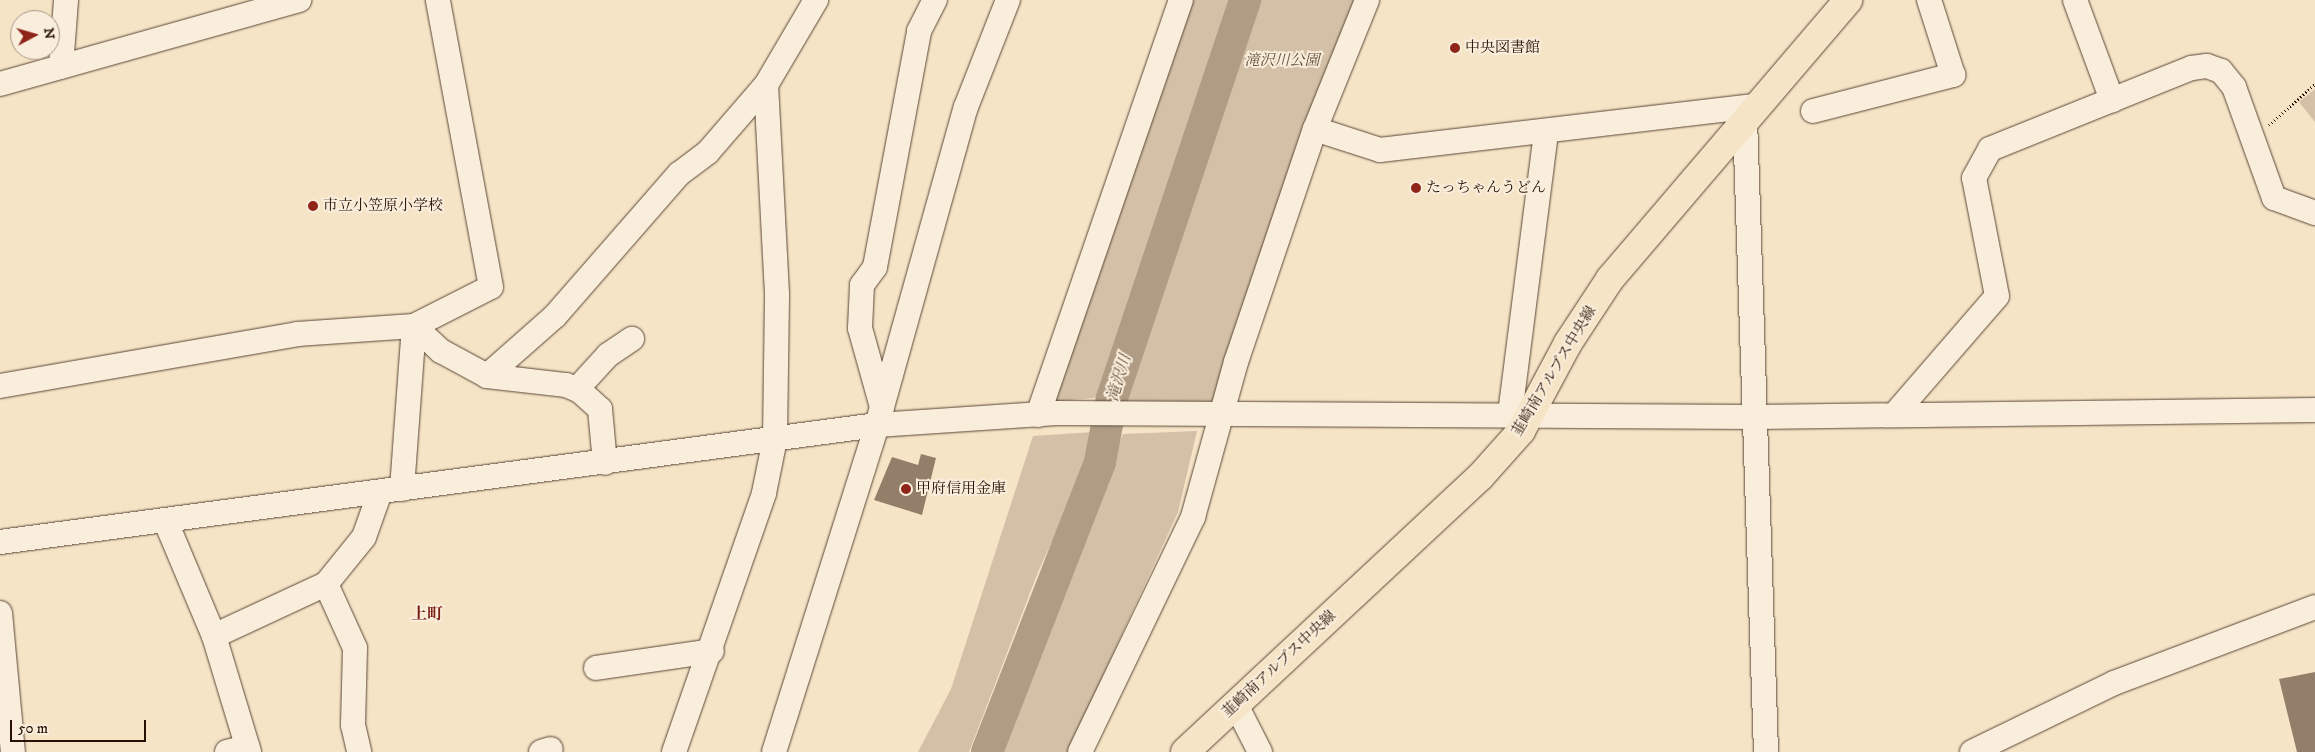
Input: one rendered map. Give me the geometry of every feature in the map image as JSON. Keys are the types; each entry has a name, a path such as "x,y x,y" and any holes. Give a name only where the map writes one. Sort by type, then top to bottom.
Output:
{"main road":[{"name":"韮崎南アルプス中央線","path":"1190,750 1480,477 1610,279 1848,0"}],"street":[{"path":"61,67 66,0"},
{"path":"0,84 61,67 250,6 299,0"},
{"path":"0,386 297,334 414,326 491,287 438,0"},
{"path":"487,376 555,316 679,174 708,152 766,85 816,0"},
{"path":"879,416 860,328 862,285 875,267 919,31 935,0"},
{"path":"774,752 879,416 966,107 1008,0"},
{"path":"1048,414 1181,0"},
{"path":"1080,752 1193,517 1218,415 1315,129 1367,0"},
{"path":"1813,111 1953,75 1929,0"},
{"path":"2076,0 2112,100"},
{"path":"1894,415 1997,296 1974,178 1981,159 1990,149 2192,68 2208,66 2221,71 2234,87 2255,137 2274,198 2315,213"},
{"path":"674,752 712,651 764,493 775,439 777,294 766,85"},
{"path":"1315,129 1380,150 1751,113 1756,417 1766,752"},
{"path":"1521,414 1546,134"},
{"path":"414,326 441,351 487,376 577,389 600,409 605,463"},
{"path":"214,636 326,584 364,537 391,490 414,326"},
{"path":"577,389 608,355 632,339"},
{"path":"0,542 166,522 775,439 879,416 1521,414 1756,417 2315,410"},
{"path":"166,522 214,636 241,750"},
{"path":"326,584 355,648 352,725 359,752"},
{"path":"1972,752 2123,680 2315,607"},
{"path":"0,614 13,752"},
{"path":"596,668 712,651"},
{"path":"1236,705 1260,752"}],"path":[{"path":"2255,137 2315,84"}],"green space":[{"name":"滝沢川公園","path":"1186,0 1239,0 1231,25 1220,24 1221,47 1103,397 1049,402"},
{"name":"滝沢川公園","path":"1245,0 1366,0 1218,415 1106,414"},
{"path":"2315,89 2315,122 2299,102"},
{"path":"1197,431 1178,512 1068,752 999,752 1093,510 1105,492 1104,481 1123,434"},
{"path":"1093,432 1071,500 1038,572 969,752 918,752 951,689 1033,436"}],"building":[{"path":"921,454 936,458 922,515 874,500 892,457 918,465"},
{"path":"2315,672 2315,752 2297,752 2279,679"}],"waterway":[{"name":"滝沢川","path":"987,752 1100,462 1112,398 1245,0"}],"place":[{"name":"中央図書館","path":"1455,48"},
{"name":"たっちゃんうどん","path":"1416,188"},
{"name":"市立小笠原小学校","path":"313,206"},
{"name":"甲府信用金庫","path":"906,489"}],"district":[{"name":"上町","path":"427,614"}]}
